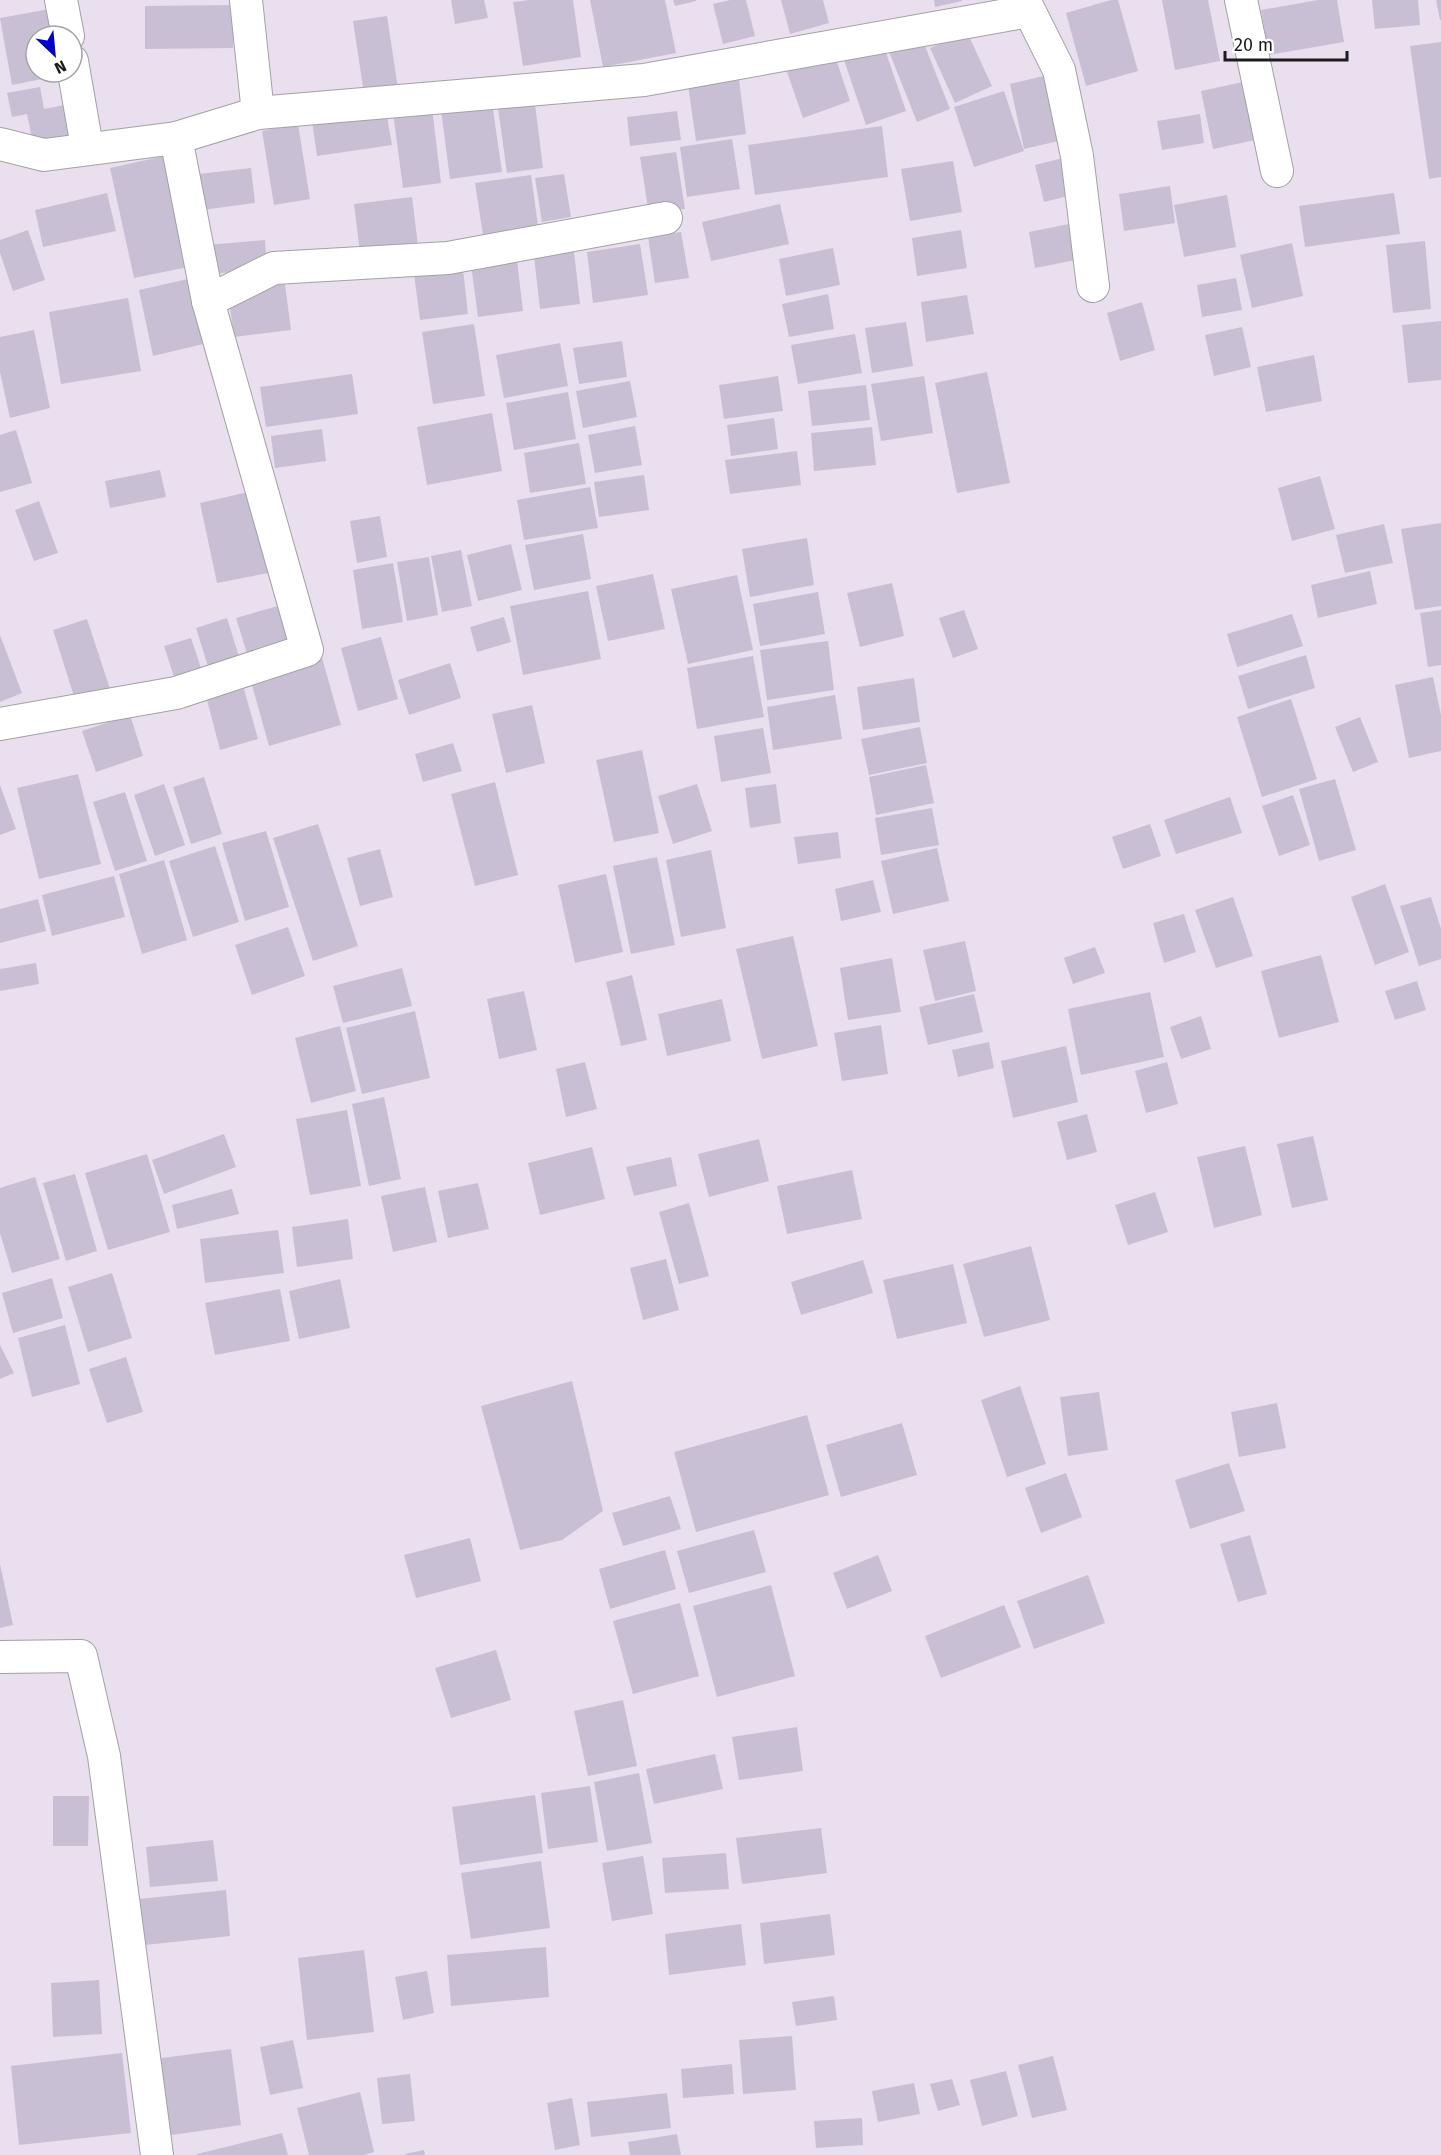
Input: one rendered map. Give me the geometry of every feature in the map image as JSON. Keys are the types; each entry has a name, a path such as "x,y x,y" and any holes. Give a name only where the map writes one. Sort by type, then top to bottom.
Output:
{"street":[{"path":"61,0 66,24"},
{"path":"246,0 258,113"},
{"path":"1241,0 1277,171"},
{"path":"0,144 44,155 87,147 176,138 258,113 644,80 1027,5 1059,70 1077,156 1093,286"},
{"path":"76,84 87,147"},
{"path":"0,724 176,693 308,650 208,301 176,138"},
{"path":"208,301 274,268 448,258 666,218"},
{"path":"0,1657 81,1656 104,1756 157,2155"}],"building":[{"path":"451,0 484,0 488,18 455,24"},
{"path":"573,0 581,57 523,66 513,2"},
{"path":"590,0 665,0 676,53 603,67"},
{"path":"673,0 696,0 696,1 675,6"},
{"path":"730,0 746,0 755,36 723,44 713,4"},
{"path":"781,0 823,0 829,23 790,34"},
{"path":"934,0 962,0 962,1 935,7"},
{"path":"1118,0 1138,71 1086,86 1066,13"},
{"path":"1162,0 1208,0 1220,61 1175,70"},
{"path":"1318,0 1337,0 1344,42 1269,55 1261,10"},
{"path":"1372,0 1418,0 1420,25 1375,29"},
{"path":"1436,0 1441,0 1441,20 1440,20"},
{"path":"233,5 233,48 145,49 145,6"},
{"path":"55,8 58,24 24,24 24,83 12,85 0,18"},
{"path":"387,16 399,95 365,100 353,21"},
{"path":"919,31 950,109 917,122 886,44"},
{"path":"967,32 992,86 955,103 930,48"},
{"path":"882,41 906,111 866,125 842,54"},
{"path":"1441,42 1441,177 1429,179 1410,46"},
{"path":"833,50 850,101 803,118 785,66"},
{"path":"738,72 746,134 696,141 687,78"},
{"path":"1052,74 1067,139 1024,149 1010,84"},
{"path":"1252,80 1265,138 1213,149 1201,91"},
{"path":"40,87 44,109 69,104 75,135 33,143 27,114 12,117 7,93"},
{"path":"1004,91 1024,151 974,167 954,107"},
{"path":"534,96 543,168 507,173 497,101"},
{"path":"492,103 502,172 450,179 441,110"},
{"path":"432,108 441,183 403,188 393,113"},
{"path":"386,111 392,145 317,156 312,121"},
{"path":"677,111 681,140 630,146 627,117"},
{"path":"1200,114 1204,143 1162,150 1157,121"},
{"path":"298,124 310,199 274,205 262,131"},
{"path":"882,126 888,177 755,195 748,145"},
{"path":"732,139 740,189 687,197 680,147"},
{"path":"676,152 685,209 649,214 640,157"},
{"path":"169,155 193,266 134,278 110,168"},
{"path":"1067,157 1076,194 1044,202 1035,165"},
{"path":"953,161 962,212 910,221 901,169"},
{"path":"251,168 255,203 194,211 190,175"},
{"path":"564,174 571,217 542,222 535,178"},
{"path":"531,175 539,233 484,242 475,183"},
{"path":"1170,186 1175,223 1124,231 1119,194"},
{"path":"107,193 116,231 43,247 35,210"},
{"path":"1394,193 1400,234 1305,247 1299,206"},
{"path":"1227,195 1236,247 1184,257 1174,205"},
{"path":"412,197 419,254 361,261 354,204"},
{"path":"780,204 789,244 711,261 702,222"},
{"path":"1079,222 1086,258 1035,268 1029,232"},
{"path":"28,230 45,280 13,291 0,253 0,240"},
{"path":"961,230 967,268 917,276 912,238"},
{"path":"681,232 689,278 655,283 648,237"},
{"path":"265,240 267,269 209,274 206,245"},
{"path":"1425,241 1431,309 1393,313 1386,245"},
{"path":"573,243 580,304 540,309 533,248"},
{"path":"1292,243 1303,296 1252,308 1240,255"},
{"path":"640,244 648,295 593,303 587,252"},
{"path":"833,248 840,285 786,296 779,259"},
{"path":"516,252 523,311 478,317 470,257"},
{"path":"462,260 468,314 420,320 413,266"},
{"path":"197,277 212,342 153,356 139,290"},
{"path":"1236,278 1242,310 1202,317 1197,285"},
{"path":"285,284 291,330 234,337 228,291"},
{"path":"828,294 834,329 789,337 782,304"},
{"path":"967,295 974,334 926,342 921,302"},
{"path":"128,298 141,371 61,384 49,312"},
{"path":"1142,302 1155,350 1120,361 1107,313"},
{"path":"1441,321 1441,380 1408,383 1402,325"},
{"path":"906,322 913,366 872,373 865,328"},
{"path":"474,324 485,396 433,404 422,332"},
{"path":"1242,327 1251,367 1214,376 1205,335"},
{"path":"34,330 50,408 10,418 0,372 0,337"},
{"path":"855,334 862,373 798,384 791,345"},
{"path":"622,341 627,377 579,384 573,348"},
{"path":"560,343 568,386 504,398 496,355"},
{"path":"1314,355 1322,401 1266,412 1257,367"},
{"path":"987,372 1010,483 957,493 935,383"},
{"path":"352,374 358,414 266,427 260,387"},
{"path":"778,376 783,411 724,419 719,385"},
{"path":"924,376 933,433 881,441 871,384"},
{"path":"630,381 637,417 583,428 576,391"},
{"path":"866,385 870,420 812,426 808,391"},
{"path":"568,392 576,439 514,450 506,403"},
{"path":"492,413 502,471 427,485 417,427"},
{"path":"774,418 778,449 731,456 727,425"},
{"path":"635,426 642,465 595,473 588,435"},
{"path":"872,427 876,465 814,471 811,433"},
{"path":"322,429 326,461 275,468 271,436"},
{"path":"16,430 32,483 0,492 0,435"},
{"path":"579,443 586,484 530,493 524,453"},
{"path":"797,451 801,485 730,494 725,460"},
{"path":"160,470 166,497 110,508 105,481"},
{"path":"644,475 649,510 599,517 594,482"},
{"path":"1320,476 1335,529 1292,541 1278,488"},
{"path":"590,487 598,528 524,540 517,500"},
{"path":"257,490 274,572 217,583 200,503"},
{"path":"39,501 58,553 34,561 15,510"},
{"path":"380,516 387,557 357,563 350,521"},
{"path":"1441,523 1441,606 1415,610 1401,529"},
{"path":"1384,524 1393,563 1345,573 1336,535"},
{"path":"583,534 591,579 534,590 525,545"},
{"path":"807,538 814,585 750,597 742,549"},
{"path":"511,544 522,590 478,601 467,555"},
{"path":"461,550 472,606 442,612 431,556"},
{"path":"429,557 438,615 407,621 397,562"},
{"path":"393,563 403,622 362,629 353,570"},
{"path":"1370,571 1377,604 1318,618 1311,585"},
{"path":"653,574 665,629 608,641 596,586"},
{"path":"737,575 753,650 688,664 671,589"},
{"path":"892,583 904,636 860,647 847,593"},
{"path":"588,591 601,659 523,675 510,606"},
{"path":"818,592 825,634 760,646 753,604"},
{"path":"285,604 298,648 250,663 236,618"},
{"path":"964,610 978,649 953,658 939,618"},
{"path":"1441,610 1441,665 1428,667 1420,613"},
{"path":"1292,614 1303,646 1237,667 1227,634"},
{"path":"504,617 511,642 477,652 470,627"},
{"path":"227,618 241,663 210,673 196,628"},
{"path":"87,619 113,698 78,709 53,630"},
{"path":"0,635 22,693 0,702"},
{"path":"381,637 398,699 358,711 341,648"},
{"path":"191,638 205,680 178,689 164,646"},
{"path":"828,641 834,690 767,700 760,650"},
{"path":"1306,655 1315,688 1248,709 1238,676"},
{"path":"753,656 764,717 697,729 687,668"},
{"path":"322,658 341,725 269,746 250,678"},
{"path":"450,663 461,698 409,715 398,680"},
{"path":"1433,677 1441,715 1441,751 1409,758 1395,685"},
{"path":"914,678 920,722 863,730 857,687"},
{"path":"244,689 258,739 220,750 207,700"},
{"path":"835,695 842,739 773,750 767,707"},
{"path":"1291,699 1317,779 1262,797 1237,717"},
{"path":"532,705 545,763 506,773 492,714"},
{"path":"130,715 143,756 96,772 82,731"},
{"path":"1360,717 1378,762 1353,772 1335,727"},
{"path":"920,727 927,763 869,775 861,739"},
{"path":"763,728 771,773 721,782 714,736"},
{"path":"453,743 462,771 423,782 415,754"},
{"path":"642,750 659,833 614,842 596,760"},
{"path":"926,765 934,803 876,815 869,777"},
{"path":"78,774 101,864 39,879 17,788"},
{"path":"204,777 222,834 191,844 173,787"},
{"path":"1335,779 1356,850 1319,861 1299,789"},
{"path":"495,782 518,875 475,886 451,794"},
{"path":"164,784 185,845 155,856 134,795"},
{"path":"697,784 712,831 673,844 658,796"},
{"path":"776,784 781,823 750,828 745,788"},
{"path":"0,785 16,829 0,835"},
{"path":"125,792 147,861 115,871 93,802"},
{"path":"1293,795 1310,845 1279,856 1262,806"},
{"path":"1230,797 1242,833 1176,854 1164,820"},
{"path":"932,808 939,845 881,855 875,818"},
{"path":"318,824 358,946 313,961 273,838"},
{"path":"1150,824 1161,856 1123,869 1112,837"},
{"path":"266,831 289,907 245,921 222,843"},
{"path":"838,832 841,858 798,864 794,837"},
{"path":"215,846 239,922 193,937 169,861"},
{"path":"937,848 949,901 893,914 881,861"},
{"path":"380,849 393,897 360,906 347,858"},
{"path":"711,850 726,928 681,937 666,860"},
{"path":"657,857 675,945 631,954 613,866"},
{"path":"164,860 187,940 142,954 119,874"},
{"path":"606,874 623,952 575,963 558,885"},
{"path":"114,876 125,917 52,936 42,895"},
{"path":"873,880 881,912 841,921 835,889"},
{"path":"1385,884 1409,952 1375,965 1351,897"},
{"path":"1233,897 1253,956 1216,968 1195,910"},
{"path":"1431,897 1441,929 1441,959 1419,966 1400,906"},
{"path":"38,899 46,931 0,943 0,909"},
{"path":"1184,914 1196,952 1164,963 1153,923"},
{"path":"288,927 305,976 252,995 235,945"},
{"path":"793,936 818,1046 762,1059 736,949"},
{"path":"965,941 976,991 935,1001 923,950"},
{"path":"1095,947 1105,973 1073,984 1064,958"},
{"path":"1321,955 1339,1022 1279,1038 1261,971"},
{"path":"892,958 901,1012 848,1020 840,968"},
{"path":"36,963 39,984 0,991 0,969"},
{"path":"402,968 412,1006 343,1023 333,986"},
{"path":"632,975 647,1040 621,1046 606,982"},
{"path":"1417,981 1426,1010 1395,1020 1385,991"},
{"path":"524,991 537,1050 499,1059 487,999"},
{"path":"1150,992 1164,1057 1081,1075 1068,1009"},
{"path":"974,994 983,1032 928,1045 919,1007"},
{"path":"722,999 731,1041 667,1056 658,1014"},
{"path":"415,1011 430,1078 362,1094 346,1028"},
{"path":"1201,1016 1211,1049 1181,1059 1170,1027"},
{"path":"881,1025 888,1074 842,1081 834,1033"},
{"path":"340,1026 356,1091 311,1103 295,1038"},
{"path":"989,1042 994,1068 958,1077 952,1050"},
{"path":"1066,1046 1078,1102 1013,1118 1001,1061"},
{"path":"585,1062 597,1109 566,1117 556,1069"},
{"path":"1167,1062 1178,1104 1146,1113 1135,1071"},
{"path":"384,1097 401,1179 369,1186 352,1104"},
{"path":"347,1110 361,1186 310,1195 296,1119"},
{"path":"1087,1114 1097,1152 1067,1160 1057,1122"},
{"path":"224,1134 236,1167 164,1194 152,1160"},
{"path":"1313,1136 1328,1200 1292,1208 1277,1144"},
{"path":"759,1139 769,1181 709,1197 698,1154"},
{"path":"1245,1146 1262,1215 1214,1228 1197,1157"},
{"path":"592,1147 605,1199 540,1215 528,1163"},
{"path":"147,1154 170,1232 108,1250 85,1173"},
{"path":"671,1157 677,1186 634,1196 626,1167"},
{"path":"852,1170 862,1219 787,1234 777,1186"},
{"path":"75,1174 97,1251 66,1261 43,1183"},
{"path":"35,1177 60,1259 12,1273 0,1233 0,1188"},
{"path":"478,1183 489,1229 448,1238 438,1191"},
{"path":"425,1187 437,1242 393,1252 381,1196"},
{"path":"232,1189 239,1214 177,1229 172,1205"},
{"path":"1155,1192 1168,1232 1128,1245 1115,1205"},
{"path":"689,1203 709,1276 679,1284 659,1212"},
{"path":"348,1219 353,1259 297,1267 292,1227"},
{"path":"278,1230 284,1273 205,1283 200,1239"},
{"path":"1031,1246 1050,1320 984,1337 963,1264"},
{"path":"666,1259 679,1310 643,1320 630,1268"},
{"path":"863,1260 873,1293 801,1315 791,1282"},
{"path":"953,1264 967,1323 897,1339 883,1280"},
{"path":"112,1273 132,1338 88,1352 68,1287"},
{"path":"52,1278 63,1318 13,1333 2,1293"},
{"path":"340,1279 350,1328 299,1339 289,1291"},
{"path":"280,1289 290,1341 215,1355 205,1303"},
{"path":"65,1325 80,1384 32,1397 18,1338"},
{"path":"0,1345 14,1373 0,1379"},
{"path":"126,1357 143,1412 107,1423 89,1369"},
{"path":"572,1381 603,1511 562,1540 520,1550 481,1406"},
{"path":"1020,1386 1046,1464 1007,1477 981,1400"},
{"path":"1099,1392 1108,1450 1068,1456 1060,1397"},
{"path":"1277,1403 1286,1448 1239,1457 1231,1412"},
{"path":"807,1415 829,1495 696,1532 674,1452"},
{"path":"902,1423 917,1475 841,1497 826,1445"},
{"path":"1229,1463 1245,1511 1190,1529 1175,1480"},
{"path":"1066,1473 1082,1517 1041,1533 1025,1488"},
{"path":"670,1496 681,1529 623,1546 612,1513"},
{"path":"754,1530 766,1572 689,1593 677,1551"},
{"path":"1250,1535 1267,1594 1238,1602 1220,1544"},
{"path":"470,1538 481,1581 416,1598 404,1555"},
{"path":"665,1550 676,1589 610,1609 599,1569"},
{"path":"878,1555 892,1591 847,1609 833,1573"},
{"path":"0,1564 13,1625 0,1628"},
{"path":"1088,1575 1105,1623 1034,1649 1017,1601"},
{"path":"771,1585 795,1676 717,1697 693,1606"},
{"path":"680,1603 699,1676 633,1694 613,1621"},
{"path":"1004,1605 1021,1647 941,1678 925,1636"},
{"path":"496,1650 511,1700 451,1718 435,1668"},
{"path":"623,1700 637,1766 588,1776 574,1711"},
{"path":"797,1727 803,1771 739,1780 732,1737"},
{"path":"715,1754 723,1789 654,1804 646,1769"},
{"path":"639,1773 652,1843 607,1851 594,1782"},
{"path":"590,1786 598,1842 548,1849 541,1793"},
{"path":"535,1795 543,1853 460,1865 452,1807"},
{"path":"53,1796 89,1796 88,1846 53,1846"},
{"path":"821,1828 827,1873 742,1884 736,1838"},
{"path":"213,1840 218,1881 150,1887 146,1847"},
{"path":"726,1853 729,1889 665,1893 662,1858"},
{"path":"643,1856 653,1914 612,1921 602,1863"},
{"path":"541,1861 550,1928 471,1939 461,1873"},
{"path":"226,1890 230,1936 145,1945 139,1899"},
{"path":"830,1914 835,1955 764,1964 760,1923"},
{"path":"741,1924 746,1965 669,1975 665,1934"},
{"path":"546,1947 549,1997 451,2006 447,1955"},
{"path":"364,1950 374,2032 307,2040 298,1958"},
{"path":"427,1971 434,2013 403,2020 395,1977"},
{"path":"99,1980 102,2034 53,2037 51,1983"},
{"path":"834,1996 837,2020 796,2026 792,2002"},
{"path":"792,2036 796,2090 743,2094 739,2040"},
{"path":"293,2040 303,2088 270,2095 260,2047"},
{"path":"231,2049 241,2125 165,2136 154,2059"},
{"path":"122,2053 131,2133 19,2145 11,2066"},
{"path":"1053,2056 1067,2110 1032,2118 1018,2065"},
{"path":"732,2064 734,2094 683,2098 681,2069"},
{"path":"1006,2071 1018,2116 982,2126 970,2080"},
{"path":"410,2074 415,2121 382,2124 377,2078"},
{"path":"952,2079 960,2105 938,2111 930,2084"},
{"path":"914,2083 920,2114 878,2122 872,2091"},
{"path":"360,2092 374,2152 364,2155 309,2155 297,2108"},
{"path":"667,2093 671,2128 591,2137 587,2102"},
{"path":"572,2098 580,2145 555,2150 547,2103"},
{"path":"862,2118 863,2145 816,2148 814,2121"},
{"path":"282,2133 288,2155 197,2155 197,2154"},
{"path":"677,2134 681,2155 630,2155 628,2142"},
{"path":"424,2150 425,2155 405,2155 405,2154"}]}
